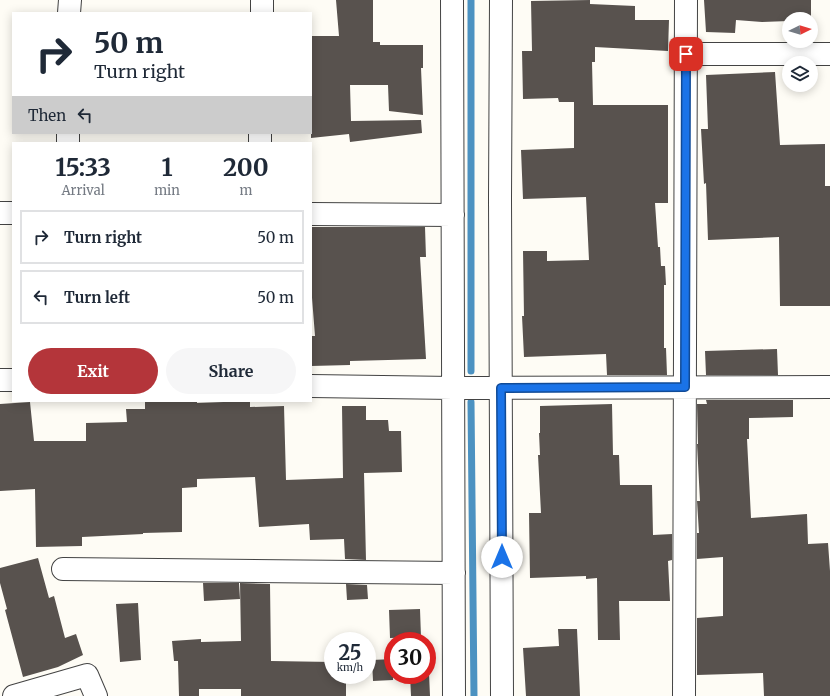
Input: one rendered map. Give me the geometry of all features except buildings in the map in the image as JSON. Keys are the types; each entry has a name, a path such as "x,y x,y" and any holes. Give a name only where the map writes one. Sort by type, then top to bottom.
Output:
{"street":[{"path":"69,12 70,0"},
{"path":"262,0 262,12"},
{"path":"452,0 454,696"},
{"path":"501,0 502,696"},
{"path":"684,696 686,0"},
{"path":"686,54 830,54"},
{"path":"0,213 12,213"},
{"path":"312,214 453,215"},
{"path":"0,380 12,380"},
{"path":"312,386 453,388 830,387"},
{"path":"63,569 454,573"},
{"path":"14,696 87,675 96,696"}],"waterway":[{"path":"471,0 471,371"},
{"path":"471,402 474,696"}],"route":[{"path":"502,557 501,388 685,387 686,54"}]}
